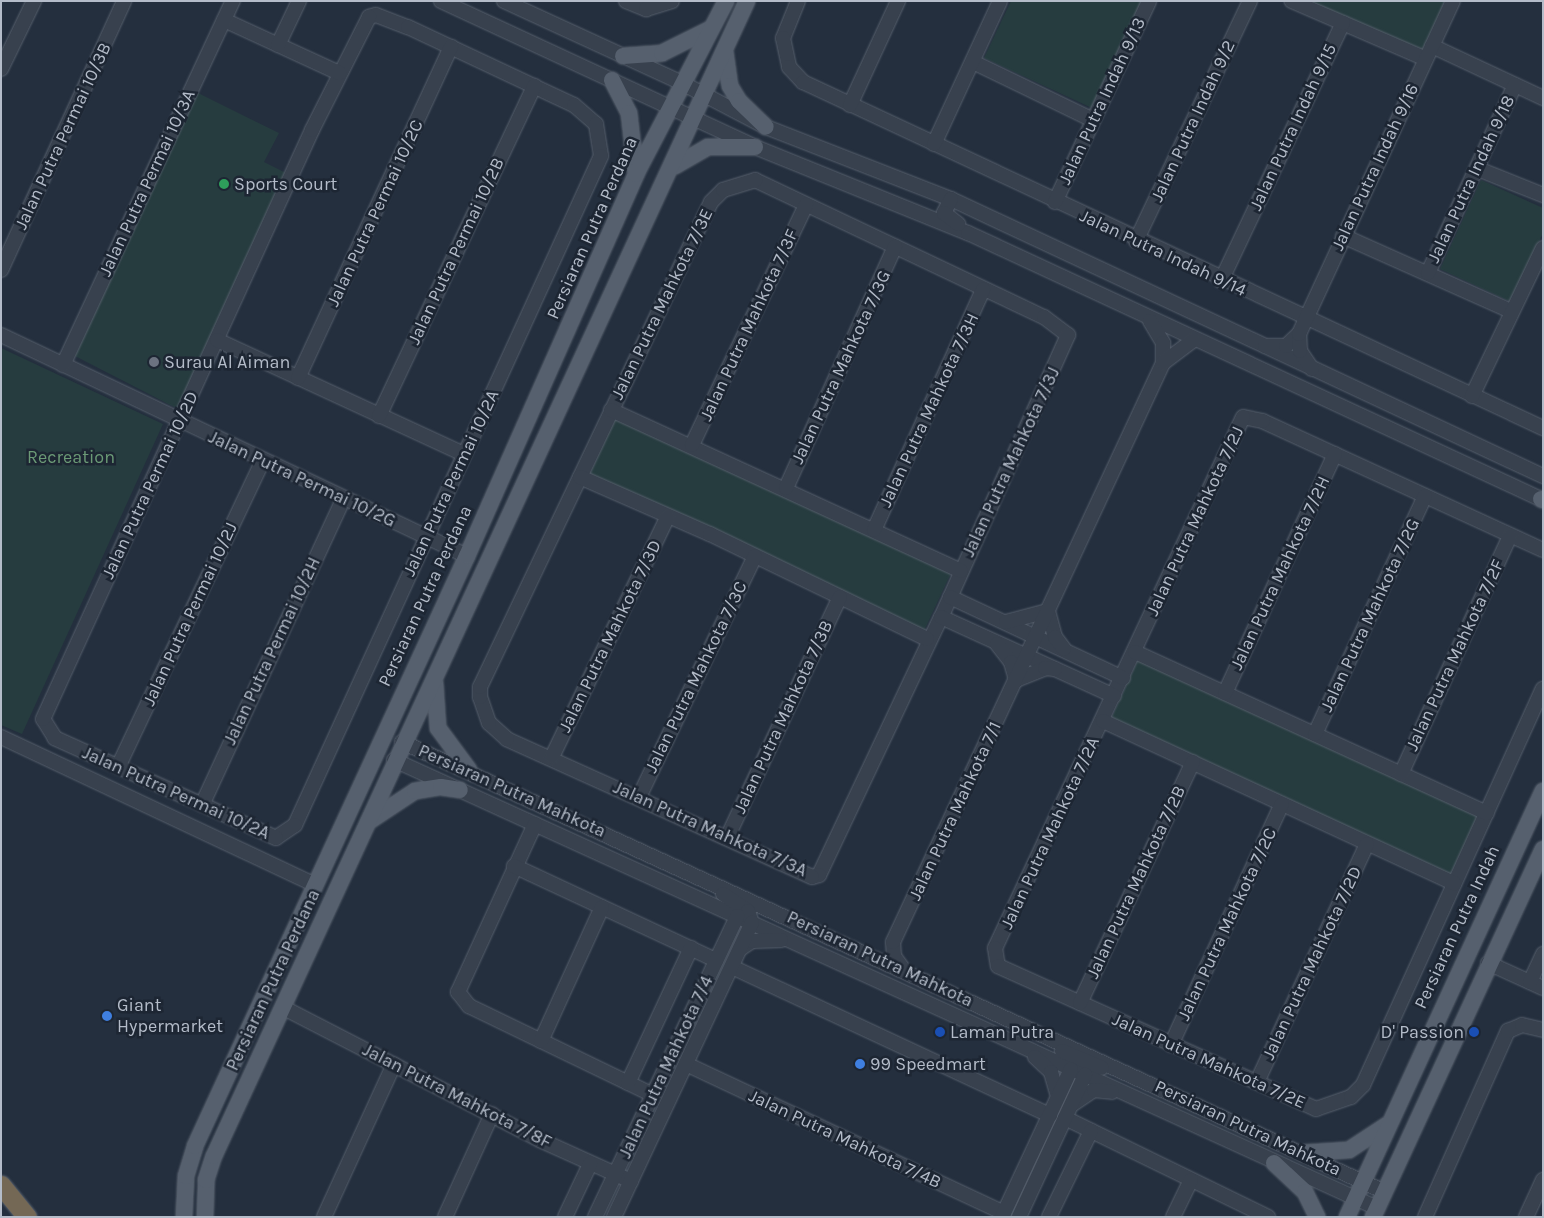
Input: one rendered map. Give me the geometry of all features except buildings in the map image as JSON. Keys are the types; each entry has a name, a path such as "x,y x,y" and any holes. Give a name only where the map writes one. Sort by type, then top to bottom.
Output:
{"highway":[{"path":"1,1185 27,1217"}],"main road":[{"name":"Persiaran Putra Perdana","path":"205,1217 206,1180 214,1156 284,1008 366,824 396,750 436,673 675,166 694,118 748,1"},
{"path":"623,56 662,54 681,46 710,28 723,7"},
{"name":"Persiaran Putra Perdana","path":"184,1217 186,1176 195,1146 315,885 352,798 468,556 636,174 670,107 680,82 723,7"},
{"path":"725,49 730,86 739,101 766,128"},
{"path":"612,80 629,113 636,174"},
{"path":"675,166 708,147 755,147"},
{"path":"436,673 438,728 469,770"},
{"path":"352,798 396,750 401,693"},
{"path":"366,824 415,791 441,787 460,790"},
{"name":"Persiaran Putra Indah","path":"1347,1217 1543,791"},
{"path":"1375,1212 1488,963 1543,849"},
{"path":"1302,1153 1349,1150 1391,1121"},
{"path":"1274,1162 1305,1192 1317,1217"}],"street":[{"path":"1,69 34,1"},
{"name":"Jalan Putra Permai 10/3B","path":"1,270 124,1"},
{"name":"Jalan Putra Permai 10/3A","path":"63,365 233,1"},
{"path":"278,45 299,1"},
{"path":"441,1 755,147 968,233 1193,340 1542,500"},
{"path":"504,1 680,82 766,128 951,200 1256,345 1543,476"},
{"path":"626,1 646,9 672,1"},
{"name":"Jalan Putra Indah 9/14","path":"798,1 783,38 789,67 802,82 1136,241 1543,428"},
{"path":"850,105 898,1"},
{"path":"934,144 1000,1"},
{"name":"Jalan Putra Indah 9/13","path":"1055,202 1148,1"},
{"name":"Jalan Putra Indah 9/2","path":"1136,241 1250,1"},
{"name":"Jalan Putra Indah 9/15","path":"1221,280 1343,23 1292,1"},
{"name":"Jalan Putra Indah 9/16","path":"1299,334 1453,1"},
{"name":"Jalan Putra Permai 10/2D","path":"64,743 48,732 44,713 360,27 369,17 383,17"},
{"name":"Jalan Putra Permai 10/2A","path":"64,743 271,837 285,836 292,830 425,536 601,156 600,135 587,114 534,86 383,17"},
{"path":"224,20 339,73"},
{"path":"1343,23 1426,59"},
{"path":"1432,46 1543,98"},
{"name":"Jalan Putra Permai 10/2C","path":"298,378 451,47"},
{"path":"972,62 1093,120"},
{"name":"Jalan Putra Indah 9/18","path":"1428,273 1478,169 1515,85"},
{"name":"Jalan Putra Permai 10/2B","path":"380,416 534,86"},
{"path":"1478,169 1543,195"},
{"name":"Jalan Putra Mahkota 7/3E","path":"486,716 480,687 611,410 718,193 755,180 1044,317"},
{"path":"951,200 944,213 968,233"},
{"name":"Jalan Putra Mahkota 7/3F","path":"692,445 806,205"},
{"path":"1343,236 1511,311"},
{"name":"Jalan Putra Mahkota 7/3G","path":"786,488 895,247"},
{"path":"1472,396 1511,311 1543,248"},
{"name":"Jalan Putra Mahkota 7/3H","path":"874,530 984,290"},
{"name":"Jalan Putra Mahkota 7/3J","path":"940,617 1066,345 1065,330 1044,317"},
{"name":"Jalan Putra Mahkota 7/1","path":"893,942 1163,364 1163,343 1148,319"},
{"path":"1256,345 1286,346 1299,334"},
{"path":"1299,334 1303,359 1319,373"},
{"name":"Jalan Putra Permai 10/2G","path":"1,335 262,462 468,556"},
{"path":"217,340 464,454"},
{"name":"Jalan Putra Mahkota 7/1","path":"1163,364 1193,340"},
{"path":"1388,405 1404,423 1401,435"},
{"path":"611,410 786,488 961,571"},
{"name":"Jalan Putra Mahkota 7/2J","path":"1118,687 1242,417 1263,421 1335,454"},
{"path":"1335,454 1543,550"},
{"name":"Jalan Putra Mahkota 7/2H","path":"1225,693 1335,454"},
{"name":"Jalan Putra Permai 10/2J","path":"118,767 262,462"},
{"path":"580,477 840,596 927,639"},
{"name":"Jalan Putra Mahkota 7/2G","path":"1315,734 1424,496"},
{"name":"Jalan Putra Permai 10/2H","path":"202,805 344,498"},
{"name":"Jalan Putra Mahkota 7/3D","path":"552,757 668,516"},
{"name":"Jalan Putra Mahkota 7/2F","path":"1401,774 1510,536"},
{"name":"Jalan Putra Mahkota 7/3C","path":"639,797 754,556"},
{"name":"Jalan Putra Mahkota 7/3B","path":"727,838 840,596"},
{"path":"950,597 1066,650"},
{"path":"998,620 1048,611 1054,637 1066,650 1118,687"},
{"path":"940,617 1058,670"},
{"name":"Jalan Putra Mahkota 7/3A","path":"486,716 507,739 552,757 639,797 802,875 819,875 927,639 940,617"},
{"path":"993,641 1011,662 1016,680 1044,668 1058,670 1118,687"},
{"path":"1135,652 1487,813"},
{"name":"Jalan Putra Mahkota 7/2A","path":"1011,973 998,966 995,948 1118,687"},
{"name":"Jalan Putra Mahkota 7/2E","path":"1011,973 1316,1109 1357,1091 1543,689"},
{"path":"1103,721 1454,883"},
{"path":"1,736 315,885"},
{"name":"Persiaran Putra Mahkota","path":"396,750 469,770 1385,1192"},
{"name":"Persiaran Putra Mahkota","path":"396,750 460,790 693,897 746,917 792,942 1030,1050 1079,1069 1123,1093 1355,1199 1375,1212"},
{"name":"Jalan Putra Mahkota 7/2B","path":"1080,1003 1193,762"},
{"name":"Jalan Putra Mahkota 7/2C","path":"1171,1044 1282,804"},
{"path":"535,824 514,866 458,992 469,1006 653,1095"},
{"name":"Jalan Putra Mahkota 7/2D","path":"1257,1082 1367,844"},
{"path":"514,866 716,960"},
{"path":"692,872 746,917 810,927"},
{"path":"693,897 720,917 723,945"},
{"path":"541,1041 602,907"},
{"name":"Jalan Putra Mahkota 7/4","path":"595,1217 723,945 746,917"},
{"name":"Jalan Putra Mahkota 7/4","path":"614,1217 740,950 746,917"},
{"path":"740,950 752,941 792,942"},
{"path":"865,952 893,942 894,956 905,970"},
{"path":"628,1083 691,948"},
{"path":"1488,963 1536,985 1543,954"},
{"path":"732,967 1050,1115"},
{"name":"Jalan Putra Mahkota 7/8F","path":"284,1008 590,1164 631,1181"},
{"path":"1425,1217 1508,1031 1522,1025 1543,1030"},
{"path":"1037,1031 1040,1037 1079,1069 1139,1078"},
{"path":"1030,1050 1052,1072 1058,1096"},
{"path":"324,1217 394,1064"},
{"name":"Jalan Putra Mahkota 7/4B","path":"686,1064 1004,1215"},
{"path":"1004,1215 1058,1096 1079,1069"},
{"path":"1019,1217 1067,1113 1079,1069"},
{"path":"1067,1113 1094,1090 1123,1093"},
{"path":"1067,1113 1091,1131 1268,1217"},
{"path":"445,1217 492,1114"},
{"path":"1049,1217 1091,1131"},
{"path":"565,1217 590,1164"},
{"path":"1173,1217 1191,1180"},
{"path":"1526,1217 1543,1180"}],"green space":[{"path":"1011,1 1142,1 1092,108 984,58"},
{"path":"1307,1 1445,1 1421,55"},
{"path":"196,92 279,133 264,162 288,174 178,409 75,356"},
{"path":"1481,180 1543,208 1543,233 1511,302 1440,269"},
{"name":"Recreation","path":"1,348 163,424 22,734 1,725"},
{"path":"617,414 952,571 923,633 588,478"},
{"path":"1139,658 1482,813 1451,879 1110,721"}],"place":[{"name":"Sports Court","path":"224,184"},
{"name":"Surau Al Aiman","path":"154,362"},
{"name":"Giant Hypermarket","path":"107,1016"},
{"name":"Laman Putra","path":"940,1032"},
{"name":"D' Passion","path":"1474,1032"},
{"name":"99 Speedmart","path":"860,1064"}]}
